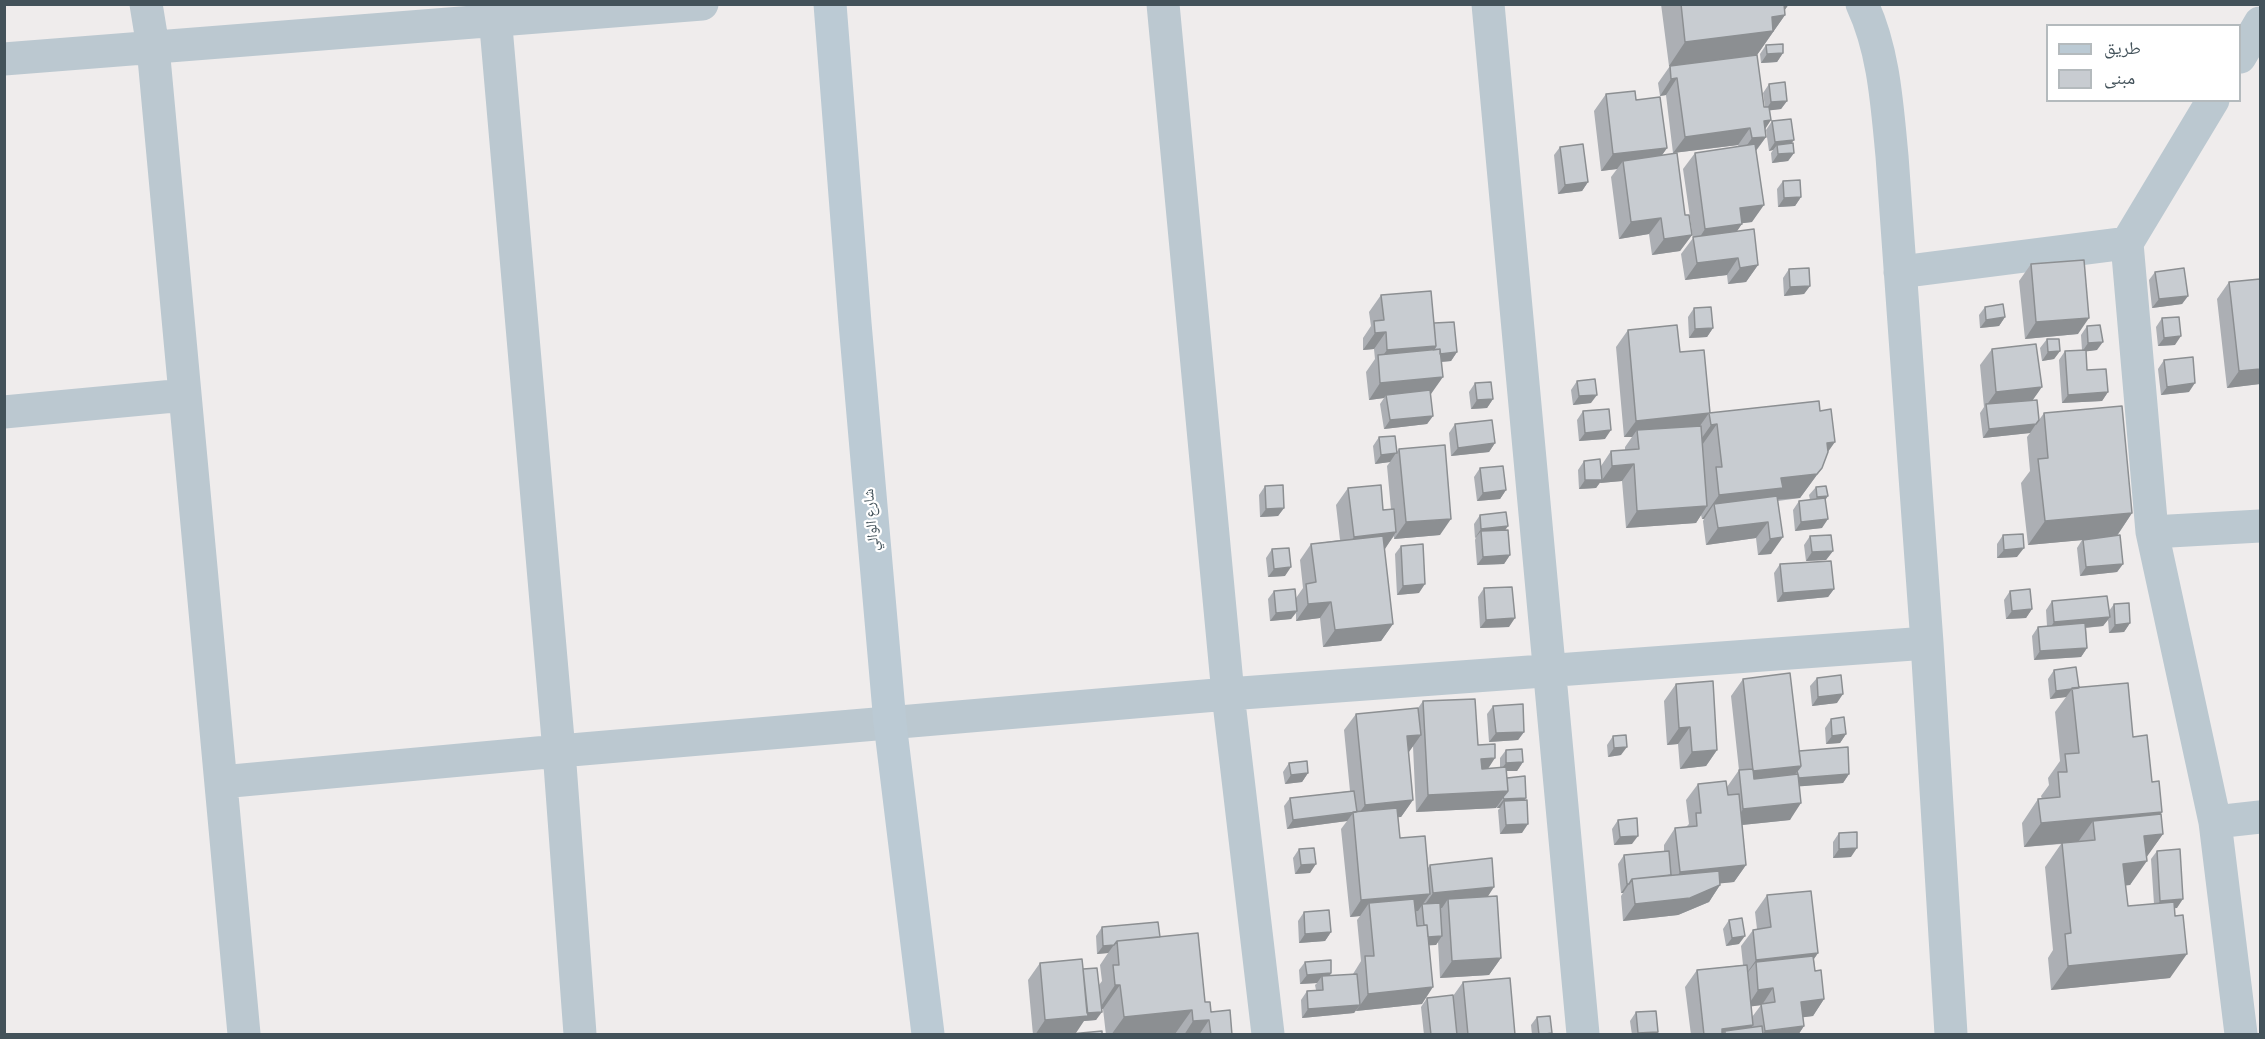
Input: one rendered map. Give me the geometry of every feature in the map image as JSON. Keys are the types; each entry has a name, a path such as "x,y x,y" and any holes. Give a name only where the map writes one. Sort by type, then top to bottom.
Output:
{"main road":[{"name":"شارع الوالي","path":"830,4 890,723 928,1035"}],"street":[{"path":"146,4 153,47 244,1035"},
{"path":"4,59 153,47 494,12 702,4"},
{"path":"1163,4 1228,694 1268,1035"},
{"path":"1488,4 1583,1035"},
{"path":"1862,4 1869,18 1884,81 1927,643 1951,1035"},
{"path":"494,12 559,751 580,1035"},
{"path":"2241,55 2260,23"},
{"path":"2212,102 2127,243 2152,532 2215,822 2241,1035"},
{"path":"1900,272 2127,243"},
{"path":"4,412 185,395"},
{"path":"2152,532 2260,526"},
{"path":"221,782 1228,694 1927,643"},
{"path":"2215,822 2260,817"}],"building":[{"path":"1681,4 1784,4 1785,15 1772,17 1773,31 1685,42"},
{"path":"1783,44 1783,53 1767,54 1766,45"},
{"path":"1757,55 1764,107 1769,107 1771,120 1764,121 1766,137 1752,138 1750,128 1685,137 1677,78 1671,79 1670,66"},
{"path":"1785,82 1787,101 1771,102 1769,84"},
{"path":"1635,91 1636,100 1660,97 1667,148 1613,154 1606,94"},
{"path":"1791,119 1794,140 1775,142 1772,121"},
{"path":"1793,143 1794,153 1778,154 1777,145"},
{"path":"1583,144 1588,182 1565,185 1560,147"},
{"path":"1755,144 1764,205 1740,208 1742,224 1705,229 1695,153"},
{"path":"1677,153 1685,215 1689,215 1692,235 1664,239 1661,218 1631,222 1623,161"},
{"path":"1800,180 1801,197 1784,198 1783,181"},
{"path":"1754,229 1758,265 1740,268 1738,258 1697,263 1693,237"},
{"path":"2084,260 2089,318 2036,322 2031,264"},
{"path":"1809,268 1810,286 1790,287 1789,269"},
{"path":"2184,268 2188,296 2159,299 2155,272"},
{"path":"2260,279 2260,369 2239,371 2229,282"},
{"path":"1431,291 1436,346 1387,350 1386,332 1375,333 1374,321 1384,320 1381,295"},
{"path":"2003,304 2005,317 1986,320 1985,307"},
{"path":"1711,307 1713,328 1695,329 1694,308"},
{"path":"2179,317 2181,336 2164,338 2162,318"},
{"path":"1454,322 1457,352 1440,354 1440,349 1433,350 1436,346 1434,323"},
{"path":"1677,325 1680,352 1704,350 1710,413 1636,421 1628,330"},
{"path":"2100,325 2103,342 2088,343 2087,326"},
{"path":"2047,339 2059,339 2060,351 2048,352"},
{"path":"2036,344 2042,387 1996,392 1992,349"},
{"path":"1440,349 1443,377 1380,383 1378,355"},
{"path":"2086,350 2087,370 2106,369 2108,392 2068,395 2065,351"},
{"path":"2193,357 2195,383 2167,387 2164,360"},
{"path":"1595,379 1597,395 1579,396 1577,381"},
{"path":"1491,382 1493,399 1477,400 1475,383"},
{"path":"1430,390 1433,416 1390,420 1386,395"},
{"path":"2037,400 2039,420 2036,424 1989,429 1986,404"},
{"path":"1819,401 1820,411 1831,409 1835,442 1827,443 1828,452 1817,474 1781,478 1783,488 1719,495 1716,467 1722,467 1717,424 1711,425 1709,413"},
{"path":"2122,406 2132,513 2045,521 2038,459 2048,458 2044,413"},
{"path":"1609,409 1611,430 1585,433 1583,411"},
{"path":"1492,420 1495,443 1458,448 1455,424"},
{"path":"1701,426 1707,506 1637,511 1634,464 1612,466 1611,451 1639,449 1637,430"},
{"path":"1395,436 1397,453 1381,455 1379,437"},
{"path":"1445,445 1451,519 1406,522 1399,449"},
{"path":"1600,459 1602,480 1585,480 1584,461"},
{"path":"1503,466 1506,490 1483,493 1480,468"},
{"path":"1283,485 1284,508 1266,509 1265,486"},
{"path":"1381,485 1383,510 1394,509 1396,532 1354,537 1348,488"},
{"path":"1826,486 1828,496 1817,497 1816,487"},
{"path":"1777,496 1783,537 1770,539 1768,522 1718,528 1714,504"},
{"path":"1825,498 1828,519 1801,522 1799,501"},
{"path":"1506,512 1508,526 1481,529 1480,515"},
{"path":"1508,530 1510,555 1483,557 1481,531"},
{"path":"2023,534 2024,548 2004,550 2003,535"},
{"path":"1831,535 1833,551 1812,552 1810,536"},
{"path":"2120,535 2123,564 2086,567 2083,540"},
{"path":"1383,536 1393,624 1335,630 1331,602 1308,604 1306,584 1316,582 1311,544"},
{"path":"1423,544 1425,584 1403,586 1401,546"},
{"path":"1289,548 1291,567 1274,569 1272,549"},
{"path":"1831,561 1834,589 1783,593 1780,564"},
{"path":"1512,587 1515,618 1486,620 1484,588"},
{"path":"1295,589 1297,611 1276,613 1274,591"},
{"path":"2030,589 2032,609 2012,611 2010,591"},
{"path":"2107,596 2110,617 2054,622 2052,601"},
{"path":"2129,603 2130,623 2115,625 2114,604"},
{"path":"2085,623 2087,648 2040,651 2038,627"},
{"path":"2076,667 2079,688 2056,691 2054,670"},
{"path":"1790,673 1801,766 1753,771 1743,679"},
{"path":"1841,675 1843,694 1818,697 1817,678"},
{"path":"1713,681 1717,750 1692,752 1690,727 1679,728 1676,684"},
{"path":"2128,683 2133,737 2147,735 2152,782 2159,781 2162,812 2041,823 2038,799 2060,797 2058,772 2067,772 2065,754 2079,753 2072,688"},
{"path":"1475,699 1478,745 1495,744 1495,758 1481,759 1482,769 1506,767 1508,791 1428,795 1423,701"},
{"path":"1523,704 1524,732 1496,733 1493,706"},
{"path":"1418,708 1421,735 1407,736 1413,800 1365,805 1356,714"},
{"path":"1844,717 1846,734 1832,736 1831,719"},
{"path":"1626,735 1627,747 1614,748 1613,736"},
{"path":"1848,747 1849,774 1799,778 1797,771 1801,766 1799,751"},
{"path":"1522,749 1523,762 1506,763 1506,750"},
{"path":"1307,761 1308,773 1291,775 1289,763"},
{"path":"1753,769 1754,779 1798,774 1801,803 1743,809 1739,770"},
{"path":"1525,776 1526,798 1504,799 1508,791 1507,778"},
{"path":"1726,781 1728,795 1739,794 1746,865 1680,872 1675,828 1697,826 1696,813 1701,813 1698,784"},
{"path":"1354,791 1357,812 1293,820 1290,798"},
{"path":"1527,800 1528,824 1506,825 1504,801"},
{"path":"1397,808 1400,838 1425,836 1430,894 1361,900 1353,812"},
{"path":"2161,814 2163,834 2144,836 2147,861 2123,864 2128,906 2174,902 2175,916 2183,915 2187,954 2068,966 2065,934 2071,933 2062,843 2095,840 2093,821"},
{"path":"1637,818 1638,836 1620,837 1618,820"},
{"path":"1857,832 1857,848 1839,849 1839,833"},
{"path":"1314,848 1316,864 1301,865 1299,849"},
{"path":"2180,849 2183,899 2160,901 2157,851"},
{"path":"1669,851 1671,875 1632,879 1627,884 1624,855"},
{"path":"1492,858 1494,887 1433,893 1430,865"},
{"path":"1719,871 1720,885 1690,898 1635,904 1632,879"},
{"path":"1811,891 1818,953 1756,960 1753,930 1771,927 1767,895"},
{"path":"1497,896 1501,958 1452,961 1448,899"},
{"path":"1414,899 1417,926 1427,925 1433,987 1368,994 1365,956 1374,956 1369,903"},
{"path":"1440,903 1442,936 1428,937 1422,904"},
{"path":"1329,910 1331,932 1305,934 1304,912"},
{"path":"1742,918 1745,936 1732,938 1729,920"},
{"path":"1158,922 1160,937 1117,941 1114,945 1103,946 1102,927"},
{"path":"1198,933 1205,1002 1210,1002 1211,1012 1230,1010 1232,1035 1211,1035 1209,1020 1193,1021 1192,1010 1124,1017 1120,985 1115,985 1113,965 1119,965 1117,941"},
{"path":"1813,956 1815,971 1821,970 1824,999 1801,1002 1804,1026 1765,1031 1761,1004 1775,1002 1773,988 1758,990 1756,962"},
{"path":"1082,959 1088,1016 1045,1020 1040,963"},
{"path":"1331,960 1331,973 1307,975 1305,962"},
{"path":"1747,965 1753,1025 1722,1029 1722,1035 1704,1035 1697,970"},
{"path":"1097,968 1102,1012 1087,1013 1083,969"},
{"path":"1357,974 1360,1005 1308,1009 1307,991 1323,990 1322,976"},
{"path":"1510,978 1515,1035 1468,1035 1463,982"},
{"path":"1453,995 1457,1035 1431,1035 1427,998"},
{"path":"1656,1011 1658,1032 1638,1033 1636,1012"},
{"path":"1550,1016 1552,1033 1539,1035 1537,1017"},
{"path":"1762,1026 1763,1035 1725,1035 1725,1031"},
{"path":"1102,1031 1102,1035 1060,1035"}]}
